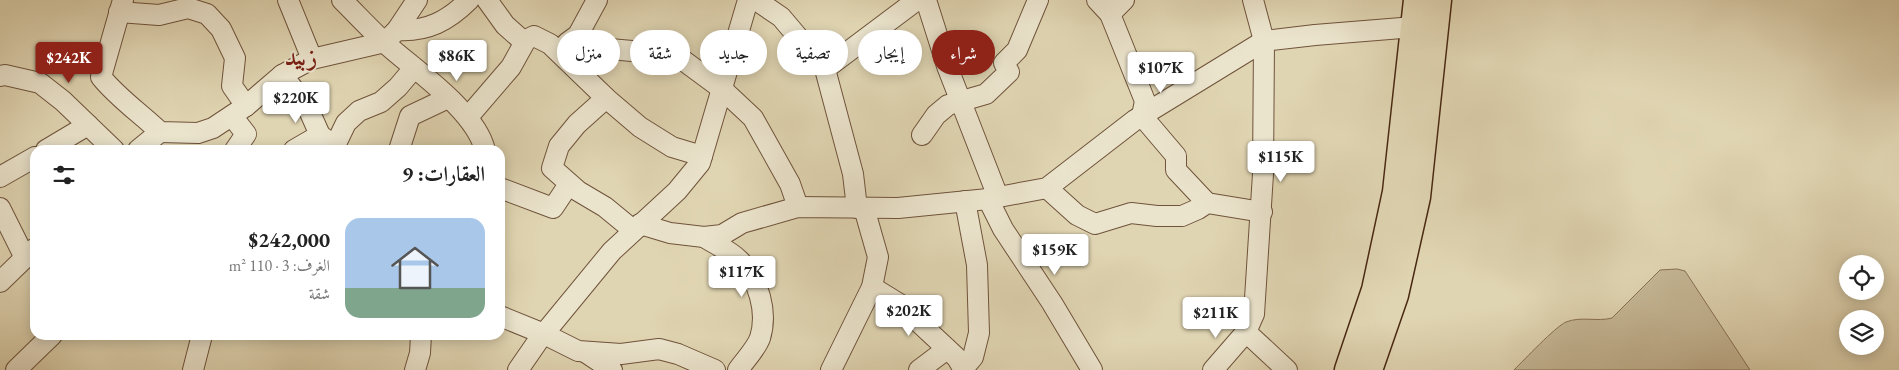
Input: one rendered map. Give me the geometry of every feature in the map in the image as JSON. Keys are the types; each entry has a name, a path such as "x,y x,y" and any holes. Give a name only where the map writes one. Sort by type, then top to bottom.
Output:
{"main road":[{"path":"1348,370 1375,290 1396,192 1417,0"},
{"path":"1370,370 1395,295 1417,197 1438,0"}],"street":[{"path":"288,0 312,59"},
{"path":"342,0 391,36 414,68 468,117 483,145"},
{"path":"391,36 418,0"},
{"path":"144,145 160,132 198,133 213,128 239,111 282,75 312,59 442,23 469,0"},
{"path":"487,0 504,25 524,42"},
{"path":"581,30 597,0"},
{"path":"518,370 544,334 612,251 677,191 700,163 748,0"},
{"path":"756,0 781,17 792,30"},
{"path":"848,52 917,0"},
{"path":"926,0 944,57 962,102 1003,229 1052,303 1092,370"},
{"path":"922,135 936,115 948,105 986,94 1009,72 1004,62 1017,50 1038,0"},
{"path":"1213,370 1246,332 1254,314 1262,212 1264,41 1253,0"},
{"path":"1110,5 1145,101 1142,116"},
{"path":"160,132 139,112 115,94 101,78 121,6 159,15 188,8 207,14 221,29 235,58 232,86 246,134 238,145"},
{"path":"606,98 577,124 559,146 552,168 578,191 636,227 704,237 722,235 742,223 798,207 898,208 993,198 1047,188 1142,116 1264,41 1315,34 1414,27"},
{"path":"468,117 511,67 524,42 534,36 550,44 606,98 640,127 672,147 702,156"},
{"path":"620,50 676,54 722,89 753,118 790,184 798,207"},
{"path":"282,75 307,106 329,144 346,123 359,111 381,102 398,87 414,68"},
{"path":"0,76 5,75 40,83 63,101 109,145"},
{"path":"827,75 860,208 878,257 872,287 831,370"},
{"path":"401,145 410,116 448,98"},
{"path":"1142,116 1176,156 1176,170 1206,203 1262,212"},
{"path":"54,145 88,125"},
{"path":"0,178 30,160"},
{"path":"505,190 553,208 569,184"},
{"path":"1047,188 1077,215 1095,224 1131,213 1182,216 1206,203"},
{"path":"872,287 898,303 957,358 964,370 973,356 980,333 977,265 965,201"},
{"path":"0,208 30,253 0,282"},
{"path":"704,237 738,259 751,275 758,291 764,315 759,340 738,370"},
{"path":"505,318 544,334 578,351 621,354 659,349 678,354 714,370"},
{"path":"1246,332 1287,370"},
{"path":"16,370 47,340"},
{"path":"193,370 201,340"},
{"path":"415,370 420,353 421,340"},
{"path":"919,370 947,349"},
{"path":"584,351 612,370"}],"shaded area":[{"path":"1677,269 1685,271 1750,370 1514,370 1561,325 1577,319 1612,318 1660,270"}],"district":[{"name":"زبيد","path":"301,56"}]}
